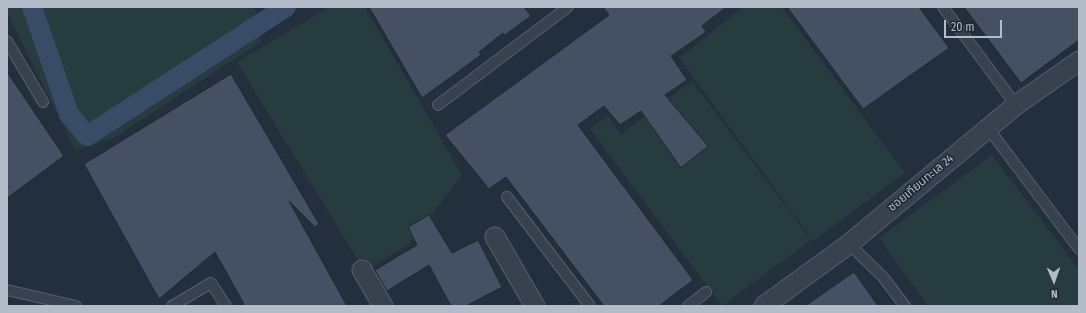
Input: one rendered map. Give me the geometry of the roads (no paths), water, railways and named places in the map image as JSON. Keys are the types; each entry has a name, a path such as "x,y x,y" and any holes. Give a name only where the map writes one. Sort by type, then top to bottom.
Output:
{"street":[{"name":"ซอยเทียนทะเล 24","path":"764,306 849,244 1016,105 1079,61"},
{"path":"495,237 534,306"},
{"path":"362,270 383,306"}],"lane":[{"path":"438,105 568,7"},
{"path":"943,7 1016,105"},
{"path":"7,41 43,102"},
{"path":"988,128 1079,249"},
{"path":"507,197 590,306"},
{"path":"849,244 883,277 904,306"},
{"path":"172,306 210,282 226,306"},
{"path":"7,290 76,306"},
{"path":"688,306 706,292"}],"waterway":[{"path":"32,7 69,114 87,136 286,7"}]}
